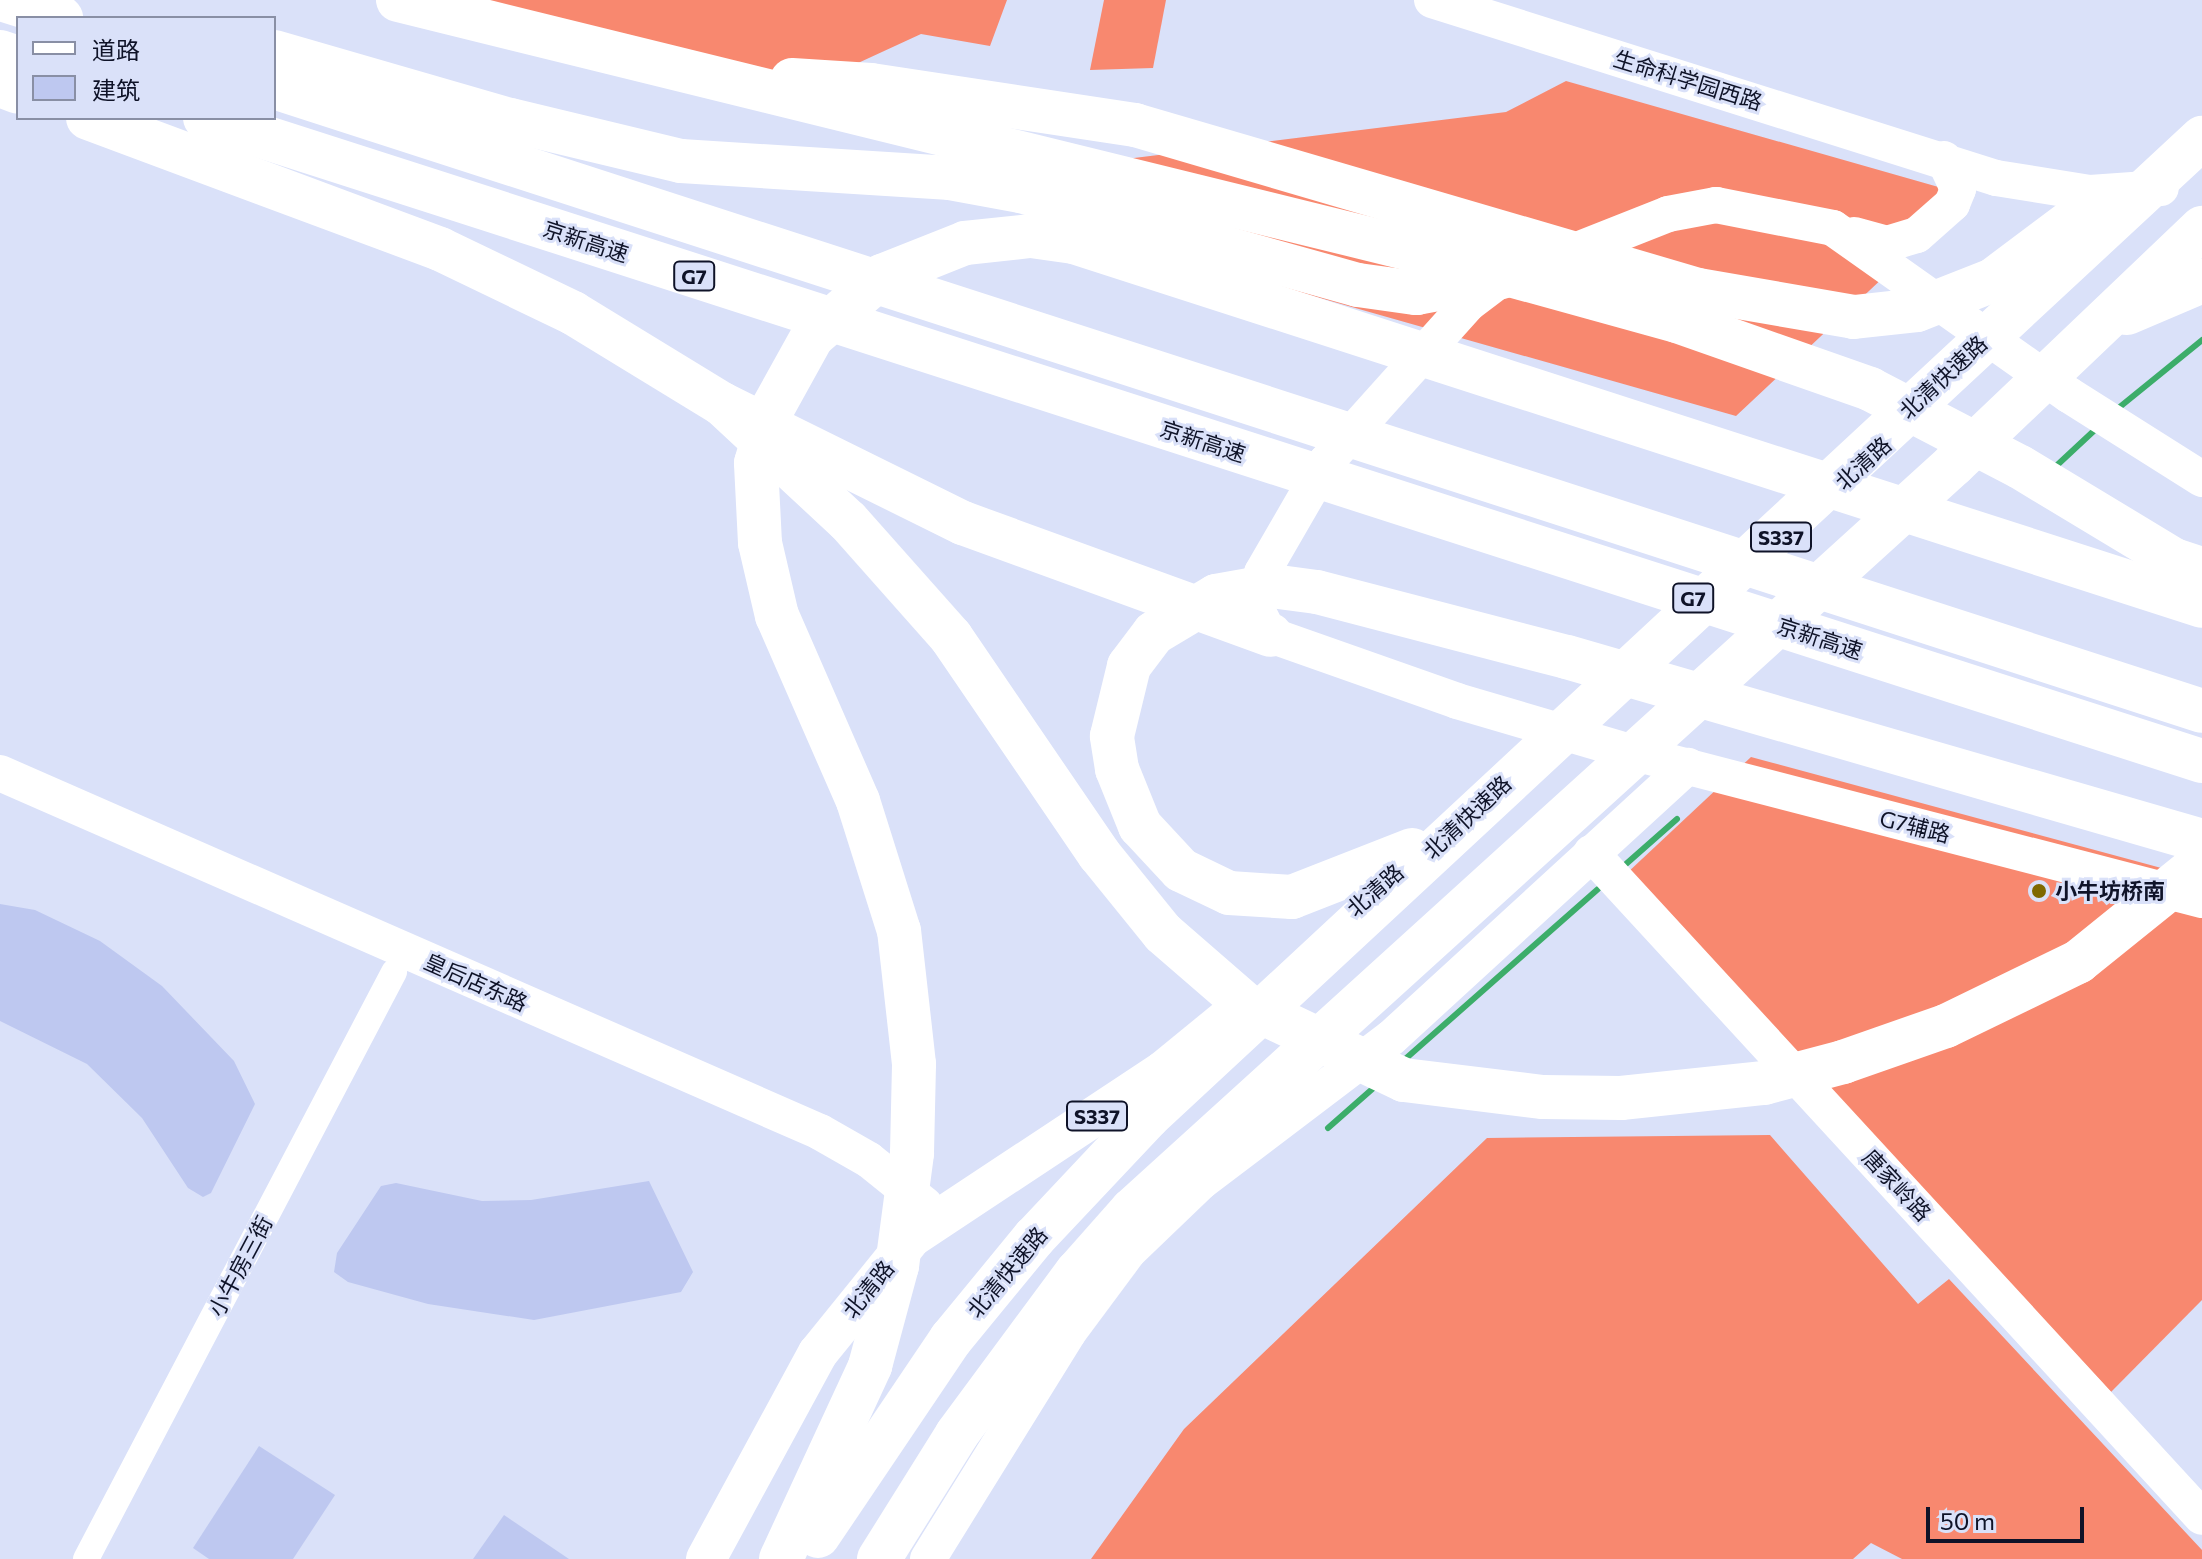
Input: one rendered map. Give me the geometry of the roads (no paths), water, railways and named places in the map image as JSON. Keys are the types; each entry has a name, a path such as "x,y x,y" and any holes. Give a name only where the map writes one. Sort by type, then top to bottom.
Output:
{"highway":[{"path":"4,0 55,16"},
{"path":"398,0 715,75 829,110 1553,286 1774,352 1870,389 2020,467 2174,560 2201,593"},
{"path":"276,53 510,120 681,161 950,178 1021,191 1358,285 1416,293 1504,276"},
{"path":"715,75 871,85 1109,120 1698,290 1854,317 1917,310 1993,280 2047,243 2202,110"},
{"name":"G7","path":"276,88 2202,711"},
{"path":"93,120 440,249 573,313 722,404 976,528 1270,635"},
{"name":"京新高速","path":"211,120 2202,761"},
{"name":"北清快速路","path":"803,1559 951,1339 1034,1238 1236,1030 2202,138"},
{"path":"882,1559 966,1421 1077,1272 1132,1210 1953,465 2202,226"},
{"path":"781,1559 870,1366 897,1266 912,1153 914,1064 899,931 858,801 777,616 760,543 756,463 776,399 812,337 882,276 965,243 1031,236 1074,242 2201,593"},
{"path":"2055,364 2134,309 2202,281"},
{"path":"722,404 885,562 995,700 1136,902 1204,971 1246,1005 1336,1053 1404,1080 1466,1090 1621,1098 1764,1083 1843,1062 1946,1026 2078,962 2202,862"},
{"path":"1460,823 1383,865 1292,897 1258,898 1212,887 1160,850 1124,797 1112,736 1129,666 1154,633 1216,596 1272,586 1317,592 1567,657 2202,841"}],"main road":[{"name":"北清路","path":"706,1559 818,1353 925,1226 1163,1071 1564,732 1999,342 2202,152"},
{"path":"882,1559 1010,1353 1143,1194 2055,364"}],"street":[{"name":"生命科学园西路","path":"1432,0 2044,189 2164,188"},
{"path":"1270,635 1256,608 1262,573 1326,462 1468,304 1504,276 1668,214 1716,205 1833,228 1887,244 1917,235 1952,204 1958,189 1944,159"},
{"path":"1833,228 1999,342 2055,364 2202,479"},
{"name":"G7辅路","path":"1270,635 1627,751 2202,900"},
{"path":"928,1559 1068,1333 1129,1251 1201,1182 1391,1038 1688,766"},
{"name":"皇后店东路","path":"0,773 820,1132 869,1160 925,1226"},
{"name":"皇后店东路","path":"0,799 854,1174 925,1226"},
{"name":"唐家岭路","path":"1591,853 2202,1517"},
{"name":"小牛房三街","path":"86,1559 394,972"}],"waterway":[{"path":"2116,410 2202,340"},
{"path":"2054,468 2099,426"},
{"path":"1626,864 1677,819"},
{"path":"1403,1061 1598,889"},
{"path":"1328,1128 1377,1085"}],"place":[{"name":"小牛坊桥南","path":"2039,891"}]}
